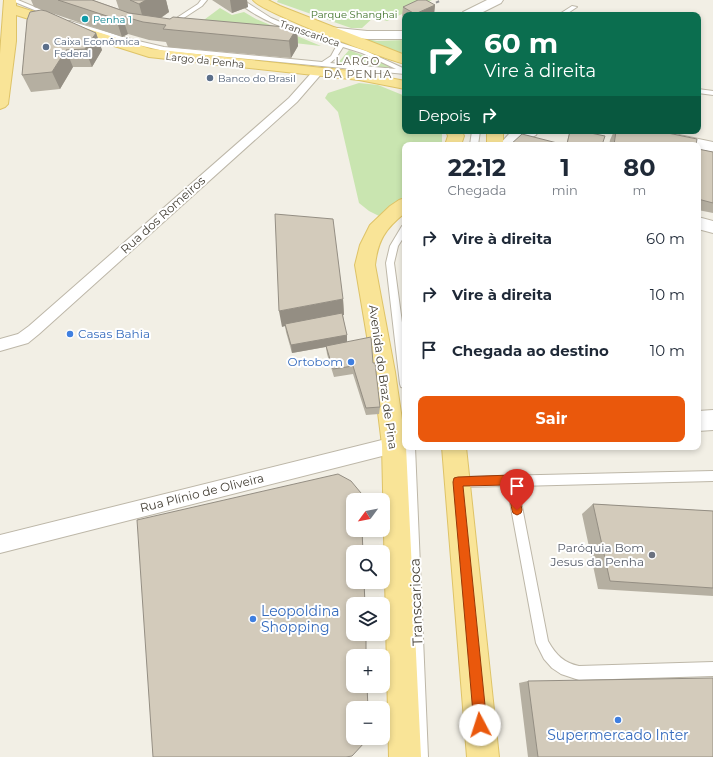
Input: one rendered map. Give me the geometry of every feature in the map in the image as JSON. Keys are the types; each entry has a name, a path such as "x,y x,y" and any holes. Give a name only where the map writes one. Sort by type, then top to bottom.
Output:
{"main road":[{"path":"262,1 275,9 328,31 402,59"},
{"path":"0,104 9,40 11,3"},
{"name":"Largo da Penha","path":"11,3 149,54 320,68 402,84"},
{"name":"Avenida do Braz de Pina","path":"402,206 380,223 372,236 367,251 365,265 384,372 402,441"},
{"name":"Avenida do Braz de Pina","path":"403,450 405,757"},
{"path":"454,450 483,757"}],"street":[{"path":"472,12 496,0"},
{"path":"328,31 367,35 402,35"},
{"name":"Rua dos Romeiros","path":"0,346 23,339 34,330 293,100 320,68"},
{"path":"510,142 524,134"},
{"path":"656,134 691,142"},
{"path":"701,144 713,147"},
{"path":"701,224 713,227"},
{"path":"701,421 713,420"},
{"name":"Rua Plínio de Oliveira","path":"0,544 402,445"}],"lane":[{"path":"165,27 200,5 204,0"},
{"name":"Transcarioca","path":"239,0 269,19 373,56 402,70"},
{"path":"566,12 574,7"},
{"path":"320,68 334,57 341,44"},
{"name":"Transcarioca","path":"320,68 402,72"},
{"path":"701,91 713,93"},
{"path":"402,233 394,246 390,263 402,360"},
{"name":"Transcarioca","path":"403,450 421,757"},
{"path":"458,482 713,476"},
{"path":"511,480 542,643 550,658 564,670 579,673 713,669"}],"green space":[{"name":"Parque Shanghai","path":"278,0 432,0 406,12 402,12 402,14 387,21 374,17 362,28 351,28 277,2"},
{"path":"220,8 232,15 244,12 256,19 321,46 189,31"},
{"path":"338,33 377,41 402,40 402,63"},
{"path":"349,50 402,71 337,64"},
{"path":"359,83 378,85 402,95 402,134 442,134 442,142 402,142 402,200 381,217 369,211 359,203 338,112 325,98 328,93"}],"building":[{"path":"58,0 92,0 129,13 170,19 173,17 297,28 289,41 163,29 166,25 143,22 122,16 116,19"},
{"path":"130,0 146,0 139,4"},
{"path":"418,0 426,0 435,5 419,12 412,12 403,7"},
{"path":"41,10 96,33 85,49 66,50 52,72 22,75 27,20 30,12"},
{"path":"522,134 553,142 513,142"},
{"path":"569,134 595,134 605,136 603,142 567,142"},
{"path":"616,134 673,134 697,139 696,142 614,142"},
{"path":"701,150 713,152 713,203 701,200"},
{"path":"275,214 333,219 343,299 279,311"},
{"path":"342,313 347,335 291,345 285,324"},
{"path":"371,337 373,363 375,363 380,407 366,408 353,366 333,369 326,346"},
{"name":"Leopoldina Shopping","path":"338,474 351,481 361,493 346,493 346,537 362,537 363,545 346,545 346,589 364,589 365,597 346,597 346,641 366,641 366,649 346,649 346,693 367,693 368,701 346,701 346,745 362,745 352,756 153,757 137,520"},
{"name":"Paróquia Bom Jesus da Penha","path":"593,504 713,511 713,588 610,581"},
{"name":"Supermercado Inter","path":"713,678 713,757 538,757 528,681"}],"railway":[{"path":"423,8 442,0"}],"place":[{"name":"Penha 1","path":"85,19"},
{"name":"Caixa Econômica Federal","path":"46,47"},
{"name":"Banco do Brasil","path":"210,78"},
{"name":"Casas Bahia","path":"70,334"},
{"name":"Ortobom","path":"351,362"},
{"name":"Paróquia Bom Jesus da Penha","path":"652,555"},
{"name":"Leopoldina Shopping","path":"253,619"},
{"name":"Supermercado Inter","path":"618,720"}],"district":[{"name":"LARGO DA PENHA","path":"358,67"}],"route":[{"path":"480,725 458,482 511,480 517,510"}]}
